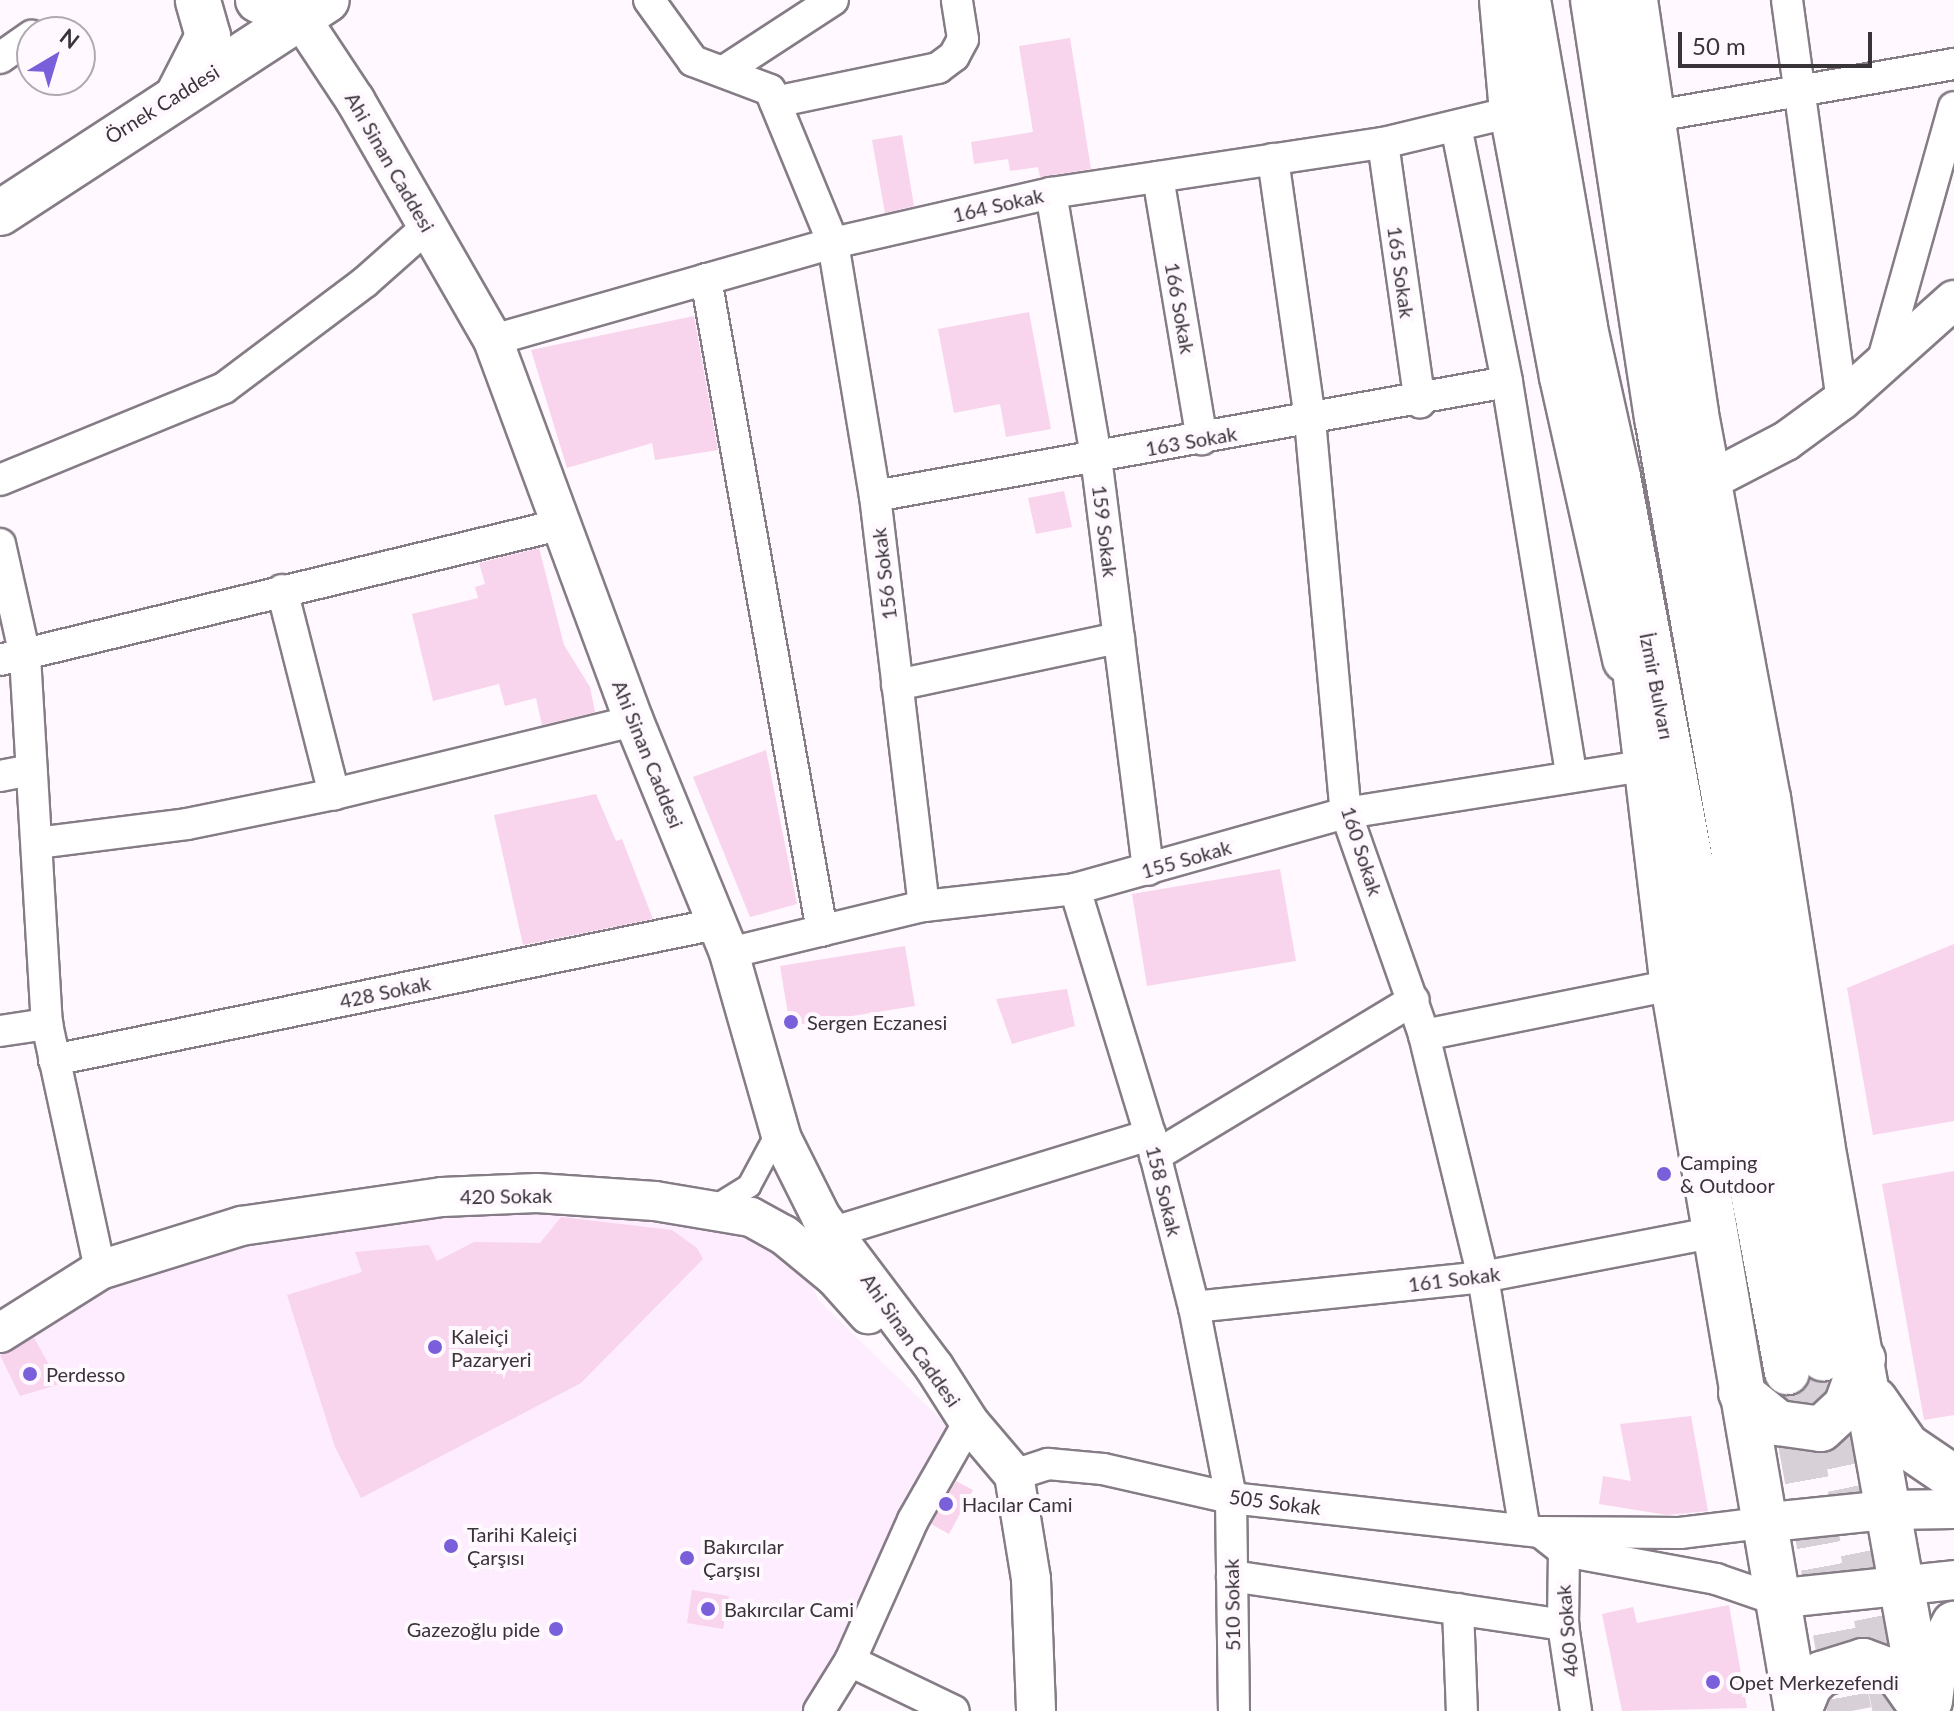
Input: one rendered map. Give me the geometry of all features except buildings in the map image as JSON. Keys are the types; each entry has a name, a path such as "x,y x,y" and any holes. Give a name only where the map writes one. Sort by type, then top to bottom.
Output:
{"main road":[{"path":"179,93 208,36 198,0"},
{"path":"258,0 314,8"},
{"path":"1502,0 1512,112 1562,377 1637,713"},
{"name":"İzmir Bulvarı","path":"1528,0 1585,328 1618,477 1835,1368"},
{"path":"1593,0 1657,417 1835,1368 1846,1406 1821,1429 1778,1423 1741,1393"},
{"path":"1635,0 1650,117 1708,474 1835,1368 1887,1510 1898,1588 1924,1710"},
{"name":"Örnek Caddesi","path":"0,213 179,93 314,8"},
{"path":"1657,417 1708,474"},
{"path":"1618,477 1637,713 1673,985 1774,1599 1798,1711"},
{"path":"1835,1368 1907,1446 1954,1478"},
{"path":"1931,1711 1935,1661 1954,1624"},
{"path":"1798,1711 1809,1686 1821,1674 1863,1661 1898,1674 1924,1710"}],"street":[{"path":"649,0 693,61 770,90 775,102 938,68 954,56 963,39 957,0"},
{"path":"724,71 833,0"},
{"path":"1787,0 1842,400"},
{"name":"Ahi Sinan Caddesi","path":"314,8 428,226 493,340 559,525 722,939 779,1129 821,1217 964,1417 1014,1475"},
{"path":"1650,117 1798,88 1954,64"},
{"name":"156 Sokak","path":"775,102 833,243 875,496 924,906"},
{"path":"1880,370 1954,107"},
{"name":"164 Sokak","path":"493,340 833,243 1051,193 1383,143 1512,112"},
{"path":"1456,126 1507,382 1572,777"},
{"name":"165 Sokak","path":"1383,143 1420,402"},
{"name":"160 Sokak","path":"1273,159 1310,420 1346,813 1424,1035 1483,1277 1532,1531"},
{"name":"166 Sokak","path":"1158,177 1202,439"},
{"name":"159 Sokak","path":"1051,193 1096,457 1148,870"},
{"path":"0,480 224,388 365,282 428,226"},
{"path":"706,279 822,931"},
{"path":"1708,474 1786,441 1880,370 1954,300"},
{"name":"163 Sokak","path":"875,496 1420,402 1507,382"},
{"path":"13,658 282,590 559,525"},
{"path":"0,544 13,658 31,770 47,1024 100,1270"},
{"path":"282,590 334,794"},
{"path":"897,685 1119,638"},
{"path":"37,843 187,824 334,794 634,721"},
{"name":"155 Sokak","path":"722,939 822,931 924,906 1075,889 1346,813 1644,766"},
{"path":"0,776 31,770"},
{"name":"158 Sokak","path":"1075,889 1153,1146 1194,1307 1231,1498"},
{"name":"428 Sokak","path":"54,1060 722,939"},
{"path":"1424,1035 1673,985"},
{"path":"834,1232 1153,1146 1414,1000"},
{"path":"0,1031 47,1024"},
{"path":"709,1210 749,1186 779,1129"},
{"name":"420 Sokak","path":"0,1333 100,1270 282,1217 442,1197 537,1193 655,1201 751,1217 784,1235 835,1277 964,1417"},
{"name":"161 Sokak","path":"1194,1307 1483,1277 1712,1233"},
{"path":"819,1711 850,1661 913,1520 964,1417"},
{"name":"505 Sokak","path":"1014,1475 1048,1464 1103,1469 1231,1498 1532,1531 1680,1533 1761,1523"},
{"path":"1014,1475 1031,1579 1036,1711"},
{"name":"510 Sokak","path":"1231,1498 1234,1711"},
{"path":"1761,1523 1887,1510 1954,1509"},
{"path":"1532,1531 1564,1551 1716,1579 1774,1599 1954,1580"},
{"name":"460 Sokak","path":"1564,1551 1563,1625 1576,1711"},
{"path":"1232,1576 1563,1625"},
{"path":"1458,1609 1462,1711"},
{"path":"850,1661 954,1711"}],"shaded area":[{"name":"Tarihi Kaleiçi Çarşısı","path":"442,1197 751,1217 804,1263 818,1300 953,1431 812,1711 0,1711 0,1333 100,1270"}],"tunnel":[{"path":"1823,1358 1895,1711"},
{"path":"1787,1372 1849,1711"}],"place":[{"name":"Sergen Eczanesi","path":"791,1022"},
{"name":"Camping & Outdoor","path":"1664,1174"},
{"name":"Kaleiçi Pazaryeri","path":"435,1347"},
{"name":"Perdesso","path":"30,1374"},
{"name":"Hacılar Cami","path":"946,1504"},
{"name":"Tarihi Kaleiçi Çarşısı","path":"451,1546"},
{"name":"Bakırcılar Çarşısı","path":"687,1558"},
{"name":"Bakırcılar Cami","path":"708,1609"},
{"name":"Gazezoğlu pide","path":"556,1629"},
{"name":"Opet Merkezefendi","path":"1713,1682"}]}
